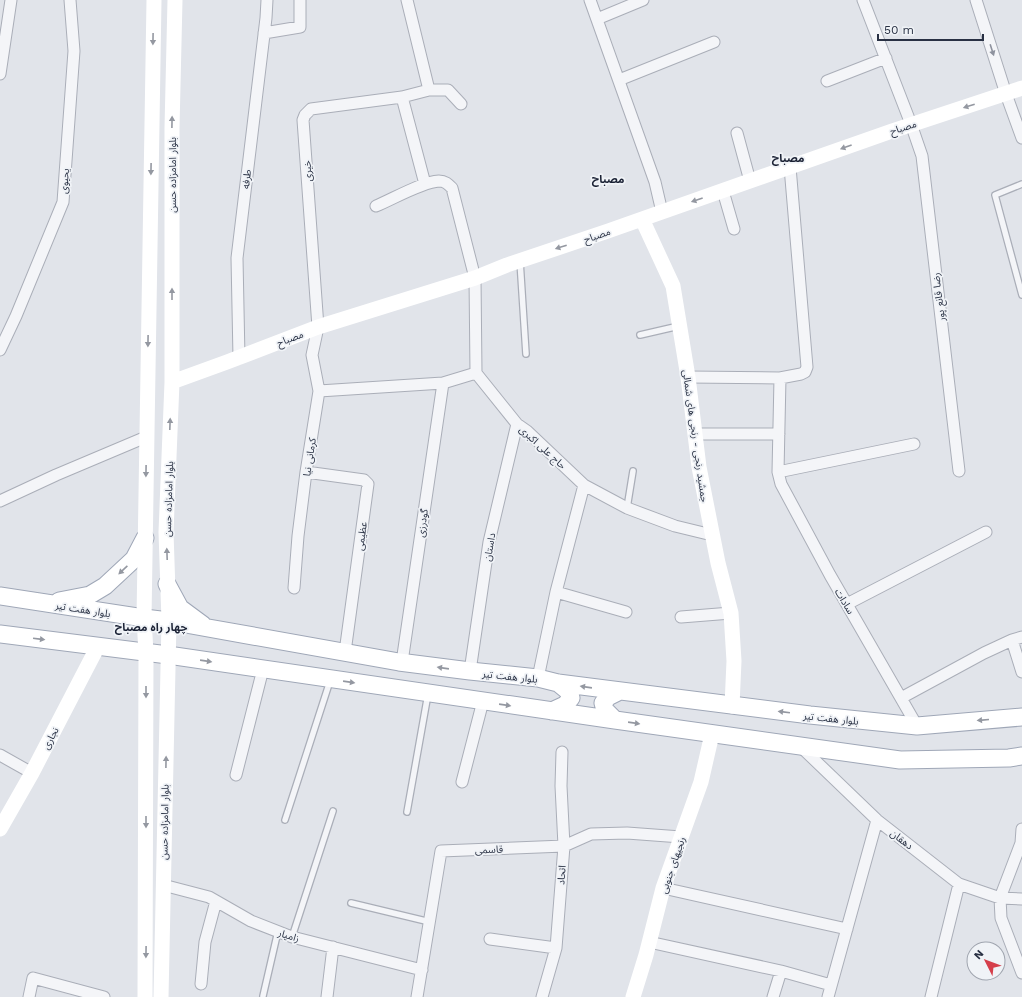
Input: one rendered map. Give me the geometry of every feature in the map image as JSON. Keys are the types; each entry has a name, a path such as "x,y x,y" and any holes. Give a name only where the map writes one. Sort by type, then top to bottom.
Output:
{"main road":[{"name":"بلوار امامزاده حسن","path":"146,997 146,653 144,618 154,0"},
{"name":"بلوار امامزاده حسن","path":"161,997 169,621 166,532 172,382 172,128 175,0"},
{"name":"مصباح","path":"172,382 318,328 475,278 520,260 723,191 911,124 1022,88"},
{"name":"جمشید رنجی - رنجی های شمالی","path":"642,219 673,286 688,377 699,467 718,563 731,613 734,661 732,706"},
{"path":"43,603 90,595 105,586 134,559 145,538"},
{"path":"167,584 180,608 208,628"},
{"name":"بلوار هفت تیر","path":"0,596 169,621 402,662 538,678 558,683 732,706 917,726 1022,717"},
{"path":"0,634 168,655 900,760 1009,758 1022,756"},
{"name":"نجاری","path":"0,829 32,773 98,646"},
{"path":"552,711 565,705 571,698 569,692 558,683"},
{"path":"615,720 605,710 603,703 608,697 620,691"},
{"name":"رنجیهای جنوبی","path":"633,997 664,888 701,782 712,734"}],"street":[{"path":"0,74 11,0"},
{"name":"یحیوی","path":"0,350 16,316 63,202 74,51 70,0"},
{"name":"طرفه","path":"239,358 237,258 267,0"},
{"path":"264,33 300,26 300,0"},
{"path":"407,0 429,90"},
{"path":"590,0 655,182 662,212"},
{"path":"597,19 643,0"},
{"name":"رضا قانع پور","path":"863,0 922,156 959,471"},
{"path":"976,0 1006,94 1022,138"},
{"path":"619,80 714,42"},
{"path":"827,81 886,58"},
{"name":"خیری","path":"318,328 303,120 305,115 311,109 402,97 429,90 448,90 461,104"},
{"path":"402,97 425,184"},
{"path":"737,133 750,181"},
{"path":"688,377 780,378 805,372 807,367 790,167"},
{"path":"319,391 443,384 476,373 475,278 452,188 446,183 439,181 425,184 376,206"},
{"path":"723,191 734,229"},
{"name":"کرمانی نیا","path":"294,588 298,536 306,472 319,391 312,355 318,328"},
{"name":"حاج علی اکبری","path":"476,373 517,424 527,431 584,485 627,508 675,526 712,535"},
{"path":"780,378 778,472 914,444"},
{"name":"گودرزی","path":"402,662 443,384"},
{"name":"داستان","path":"470,671 489,542 517,424"},
{"path":"695,434 779,434"},
{"path":"0,501 56,475 146,437"},
{"name":"عظیمی","path":"306,472 364,480 368,484 345,652"},
{"name":"سادات","path":"778,472 781,484 830,575 917,726"},
{"path":"538,678 556,592 584,485"},
{"path":"847,604 986,532"},
{"path":"556,592 626,612"},
{"path":"681,617 731,613"},
{"path":"901,698 984,653 1017,639 1022,672"},
{"path":"236,775 263,669"},
{"path":"462,782 483,701"},
{"name":"دهقان","path":"800,746 877,820 959,884 1000,898 1022,899"},
{"name":"اتحاد","path":"542,997 556,948 564,846 561,786 562,752"},
{"path":"0,755 32,773"},
{"path":"828,997 877,820"},
{"path":"1022,829 1021,843 1000,898 1001,918 1022,973"},
{"name":"قاسمی","path":"417,997 441,851 564,846 591,834 627,833 682,837"},
{"path":"931,997 959,884"},
{"name":"زامیار","path":"163,885 209,897 251,921 292,937 422,970"},
{"path":"664,888 847,929"},
{"path":"201,984 205,942 216,901"},
{"path":"490,939 556,948"},
{"path":"649,942 781,971 831,985"},
{"path":"327,997 333,947"},
{"path":"773,997 781,971"},
{"path":"29,997 33,978 104,997"}],"lane":[{"path":"1022,184 995,196 1022,295"},
{"path":"520,260 526,354"},
{"path":"640,335 680,326"},
{"path":"627,508 633,471"},
{"path":"285,820 330,679"},
{"path":"407,812 428,693"},
{"path":"292,937 333,811"},
{"path":"351,903 430,922"},
{"path":"263,996 278,931"}],"district":[{"name":"مصباح","path":"788,158"},
{"name":"مصباح","path":"608,179"},
{"name":"چهار راه مصباح","path":"151,627"}]}
